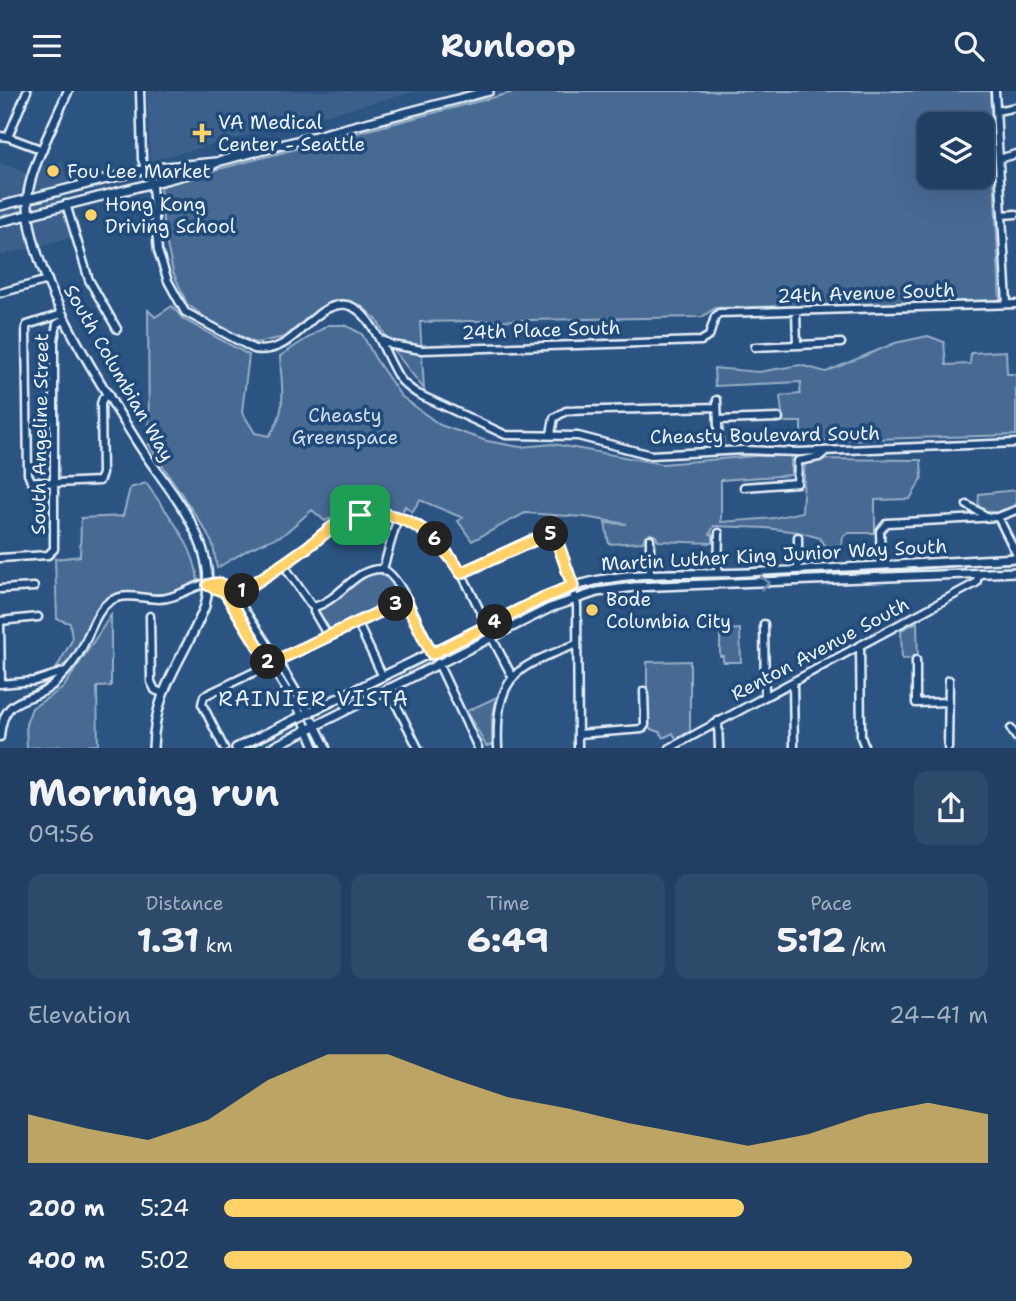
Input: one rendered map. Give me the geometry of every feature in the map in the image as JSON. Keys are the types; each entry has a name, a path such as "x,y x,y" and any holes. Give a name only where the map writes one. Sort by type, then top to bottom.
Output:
{"main road":[{"name":"South Columbian Way","path":"68,91 30,185 29,214 48,281 63,316 198,534 204,552 208,585"},
{"path":"0,205 146,169 220,161 489,91"},
{"path":"0,222 200,171 220,161"},
{"path":"30,185 37,193 45,196"},
{"name":"Martin Luther King Junior Way South","path":"236,748 573,586 620,575 718,574 1016,556"},
{"name":"Martin Luther King Junior Way South","path":"271,748 550,608 607,590 1016,572"},
{"path":"153,748 155,716 162,693 201,615 208,596 208,585"}],"street":[{"path":"27,91 4,137 43,151"},
{"path":"140,91 142,159 151,183"},
{"path":"995,91 1007,304"},
{"path":"997,111 1016,107"},
{"path":"999,159 1016,154"},
{"name":"Cheasty Boulevard South","path":"151,183 163,269 177,300 191,316 248,347 267,351 287,342 320,313 334,307 347,306 366,316 397,373 410,389 506,435 522,437 551,434 587,437 651,455 1016,443"},
{"path":"66,204 89,280 117,330"},
{"path":"1002,215 1016,214"},
{"path":"0,293 48,281"},
{"name":"24th Avenue South","path":"705,339 709,336 716,314 1016,304"},
{"path":"796,311 797,345"},
{"path":"63,316 27,325 26,328 28,474 31,481 99,481 102,474 102,404 103,398 109,394"},
{"name":"South Angeline Street","path":"0,558 52,554 54,340 57,324 63,316"},
{"name":"24th Place South","path":"380,339 393,345 422,350 705,339"},
{"path":"755,347 841,343"},
{"path":"551,434 551,422 566,411 717,403 719,451"},
{"path":"718,420 779,418"},
{"path":"744,488 797,483 797,461 820,457 826,451"},
{"path":"967,505 994,518 1016,556"},
{"path":"881,566 880,531 891,521 994,518 1016,510"},
{"path":"231,598 345,519 365,514 384,514 398,517 430,533 447,551 487,626"},
{"path":"383,569 398,517"},
{"path":"461,573 550,533 556,538 576,598 578,748"},
{"path":"718,574 719,533"},
{"path":"797,537 798,570"},
{"path":"650,540 650,574"},
{"path":"283,564 314,607 314,612 328,636"},
{"path":"383,569 394,578 432,654"},
{"path":"314,607 336,596 362,573 383,569"},
{"name":"Renton Avenue South","path":"670,748 976,583 978,574"},
{"path":"0,737 4,714 9,706 46,691 66,671 103,609 113,599 171,598 196,586 208,585 222,590 231,598 276,660 326,748"},
{"path":"0,589 33,587"},
{"path":"231,598 269,664 305,715"},
{"path":"223,748 202,700 207,694 405,600"},
{"path":"150,616 151,682 155,690 162,693"},
{"path":"38,617 0,621 0,684 33,681 66,671"},
{"path":"358,624 383,677"},
{"path":"764,624 765,696"},
{"path":"491,636 513,678"},
{"path":"498,748 498,713 513,678 523,668 576,644"},
{"path":"860,646 864,745"},
{"path":"916,660 916,703 948,702"},
{"path":"438,663 478,748"},
{"path":"948,748 949,680"},
{"path":"793,682 794,748"},
{"path":"388,688 418,748"},
{"path":"578,734 642,729 645,725 644,691"},
{"path":"718,722 719,748"},
{"path":"312,727 315,748"},
{"path":"1011,729 1016,737"}],"shaded area":[{"name":"VA Medical Center - Seattle","path":"147,91 417,91 150,161"},
{"path":"62,161 68,184 58,187 72,237 0,256 0,163 37,177 43,166"}],"green space":[{"path":"518,91 990,91 991,112 917,112 917,189 994,189 994,175 1000,301 715,308 702,317 420,322 424,389 392,348 377,320 360,305 342,302 318,309 285,337 255,343 210,321 187,304 173,272 164,231 160,187 184,178"},
{"name":"Cheasty Greenspace","path":"172,306 183,319 249,355 242,412 255,433 269,436 282,407 280,356 328,325 345,325 362,334 401,396 440,425 487,441 520,447 553,444 662,464 755,456 791,456 791,475 721,480 721,522 774,518 802,512 805,459 921,460 922,478 910,499 875,500 875,533 847,533 842,544 833,551 823,544 820,538 798,532 714,526 710,534 713,535 713,543 658,541 656,536 651,534 645,536 643,542 609,544 605,523 627,524 584,517 525,513 472,541 458,521 463,518 420,500 412,512 405,506 402,513 377,508 377,505 369,500 369,489 354,489 344,492 346,511 325,521 312,510 283,535 251,548 217,568 213,545 206,531 149,445 148,310 155,317"},
{"path":"928,336 944,342 946,365 970,364 971,353 1006,351 1007,374 1016,374 1016,435 801,441 801,422 783,422 780,396 800,394 801,382 715,386 714,368 759,372 800,365 826,372 895,343"},
{"path":"146,483 186,542 198,581 172,594 135,594 108,599 79,650 56,669 72,640 70,623 57,619 55,559 80,556 81,518 123,516 130,488"},
{"path":"1016,490 1016,506 997,512 978,509 979,494"},
{"path":"378,572 392,580 400,595 398,600 320,635 321,628 308,607 318,610 344,594 362,577"},
{"path":"111,615 111,686 97,687 98,745 27,748 26,724 32,708 63,688"},
{"path":"917,622 918,658 902,659 901,630"},
{"path":"740,629 741,662 723,662 723,656 720,656 720,634 724,634 724,630"},
{"path":"690,661 690,731 676,739 673,733 663,738 660,732 647,728 647,662"},
{"path":"497,697 492,719 492,745 486,746 467,711"}],"tram line":[{"path":"249,748 540,604 597,585 642,579 1016,563"}],"place":[{"name":"VA Medical Center - Seattle","path":"202,133"},
{"name":"Fou Lee Market","path":"53,171"},
{"name":"Hong Kong Driving School","path":"91,215"},
{"name":"Bode Columbia City","path":"592,610"}],"district":[{"name":"RAINIER VISTA","path":"314,699"}],"route":[{"path":"384,514 421,527 447,551 461,573 550,533 556,538 573,586 543,598 432,654 405,600 269,664 225,592 208,585 226,585 234,596 302,551 333,525 360,515 384,514"}]}
